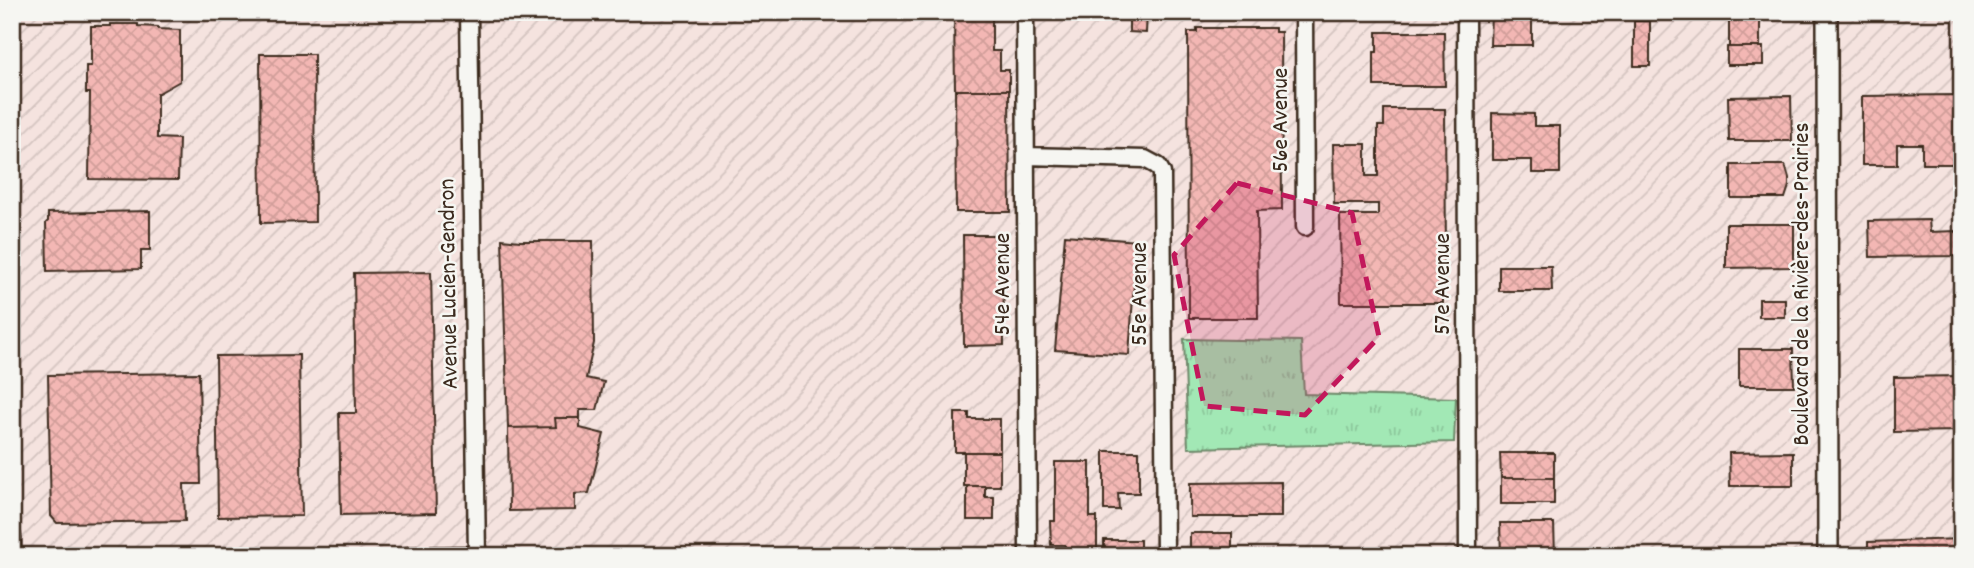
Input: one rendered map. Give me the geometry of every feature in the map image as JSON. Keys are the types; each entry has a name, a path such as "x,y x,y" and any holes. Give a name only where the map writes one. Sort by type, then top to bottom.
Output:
{"street":[{"name":"Avenue Lucien-Gendron","path":"469,12 477,555"},
{"name":"54e Avenue","path":"1025,12 1028,556"},
{"name":"56e Avenue","path":"1304,12 1305,227"},
{"name":"57e Avenue","path":"1466,12 1468,556"},
{"name":"Boulevard de la Rivière-des-Prairies","path":"1826,12 1828,556"},
{"name":"55e Avenue","path":"1026,156 1145,159 1158,166 1162,173 1165,556"},
{"path":"12,537 12,556"},
{"path":"409,556 477,555"}],"highlighted area":[{"path":"1237,183 1352,213 1379,337 1305,415 1204,406 1174,255"}],"shaded area":[{"path":"12,12 1962,12 1962,556 12,556"}],"green space":[{"path":"1184,339 1301,341 1304,394 1456,398 1454,442 1188,448"}],"building":[{"path":"954,12 992,12 992,51 1000,51 1000,70 1009,70 1009,90 955,90"},
{"path":"1129,12 1147,12 1146,33 1129,32"},
{"path":"1491,12 1535,12 1532,15 1532,45 1490,45"},
{"path":"1729,12 1760,12 1760,47 1729,47"},
{"path":"1634,21 1650,21 1650,66 1634,66"},
{"path":"138,24 158,29 180,30 180,81 157,94 157,138 179,139 178,180 89,179 90,93 86,93 86,66 91,66 91,26"},
{"path":"1197,28 1275,28 1275,32 1281,32 1282,210 1257,211 1258,318 1189,318 1188,32 1197,32"},
{"path":"1377,32 1444,32 1445,86 1374,86"},
{"path":"1727,47 1763,47 1763,65 1727,65"},
{"path":"260,54 314,54 315,222 261,223"},
{"path":"955,90 1009,90 1010,212 956,212"},
{"path":"1955,95 1955,164 1922,164 1922,144 1897,144 1897,165 1862,165 1862,96"},
{"path":"1791,96 1792,141 1729,141 1728,97"},
{"path":"1384,109 1445,109 1446,254 1443,254 1443,303 1341,303 1340,215 1378,215 1378,204 1334,204 1333,144 1366,144 1366,176 1378,176 1378,126 1384,126"},
{"path":"1492,113 1534,114 1534,126 1560,126 1560,173 1532,173 1532,160 1492,160"},
{"path":"1731,165 1785,165 1789,186 1785,198 1731,198"},
{"path":"150,211 150,250 141,250 141,269 47,271 48,213"},
{"path":"1929,220 1930,232 1956,231 1957,256 1870,257 1869,221"},
{"path":"1726,224 1794,224 1794,267 1726,268"},
{"path":"963,235 1003,235 1004,345 964,346"},
{"path":"1065,235 1137,241 1129,355 1055,350"},
{"path":"502,239 593,241 594,343 586,378 604,382 597,410 580,410 580,418 555,418 556,427 508,428"},
{"path":"1499,266 1551,266 1552,291 1499,291"},
{"path":"431,272 436,513 341,515 339,413 356,413 354,273"},
{"path":"1759,299 1785,299 1785,317 1759,317"},
{"path":"1739,349 1793,349 1794,386 1739,386"},
{"path":"299,355 302,516 218,517 216,356"},
{"path":"199,373 201,484 184,484 185,521 57,523 51,516 48,375"},
{"path":"1962,376 1962,431 1894,432 1894,377"},
{"path":"955,413 969,413 969,419 1000,419 1000,452 955,452"},
{"path":"555,418 580,418 580,428 604,434 589,493 575,494 575,510 509,511 508,428 556,427"},
{"path":"1104,451 1139,451 1139,493 1118,493 1119,510 1104,510"},
{"path":"964,452 1000,452 1000,486 964,486"},
{"path":"1793,452 1793,486 1730,486 1729,453"},
{"path":"1500,453 1554,453 1554,478 1501,478"},
{"path":"1055,462 1090,462 1090,517 1097,517 1097,556 1065,556 1065,545 1051,545 1050,521 1055,521"},
{"path":"1501,478 1554,478 1554,504 1501,504"},
{"path":"1281,482 1281,517 1190,517 1190,483"},
{"path":"967,486 985,486 985,497 994,497 994,520 967,520"},
{"path":"1500,523 1554,523 1555,556 1501,556"},
{"path":"1190,533 1232,533 1232,556 1190,556"},
{"path":"1962,539 1962,556 1868,556 1868,542"},
{"path":"1104,540 1140,540 1140,556 1104,556"}]}
